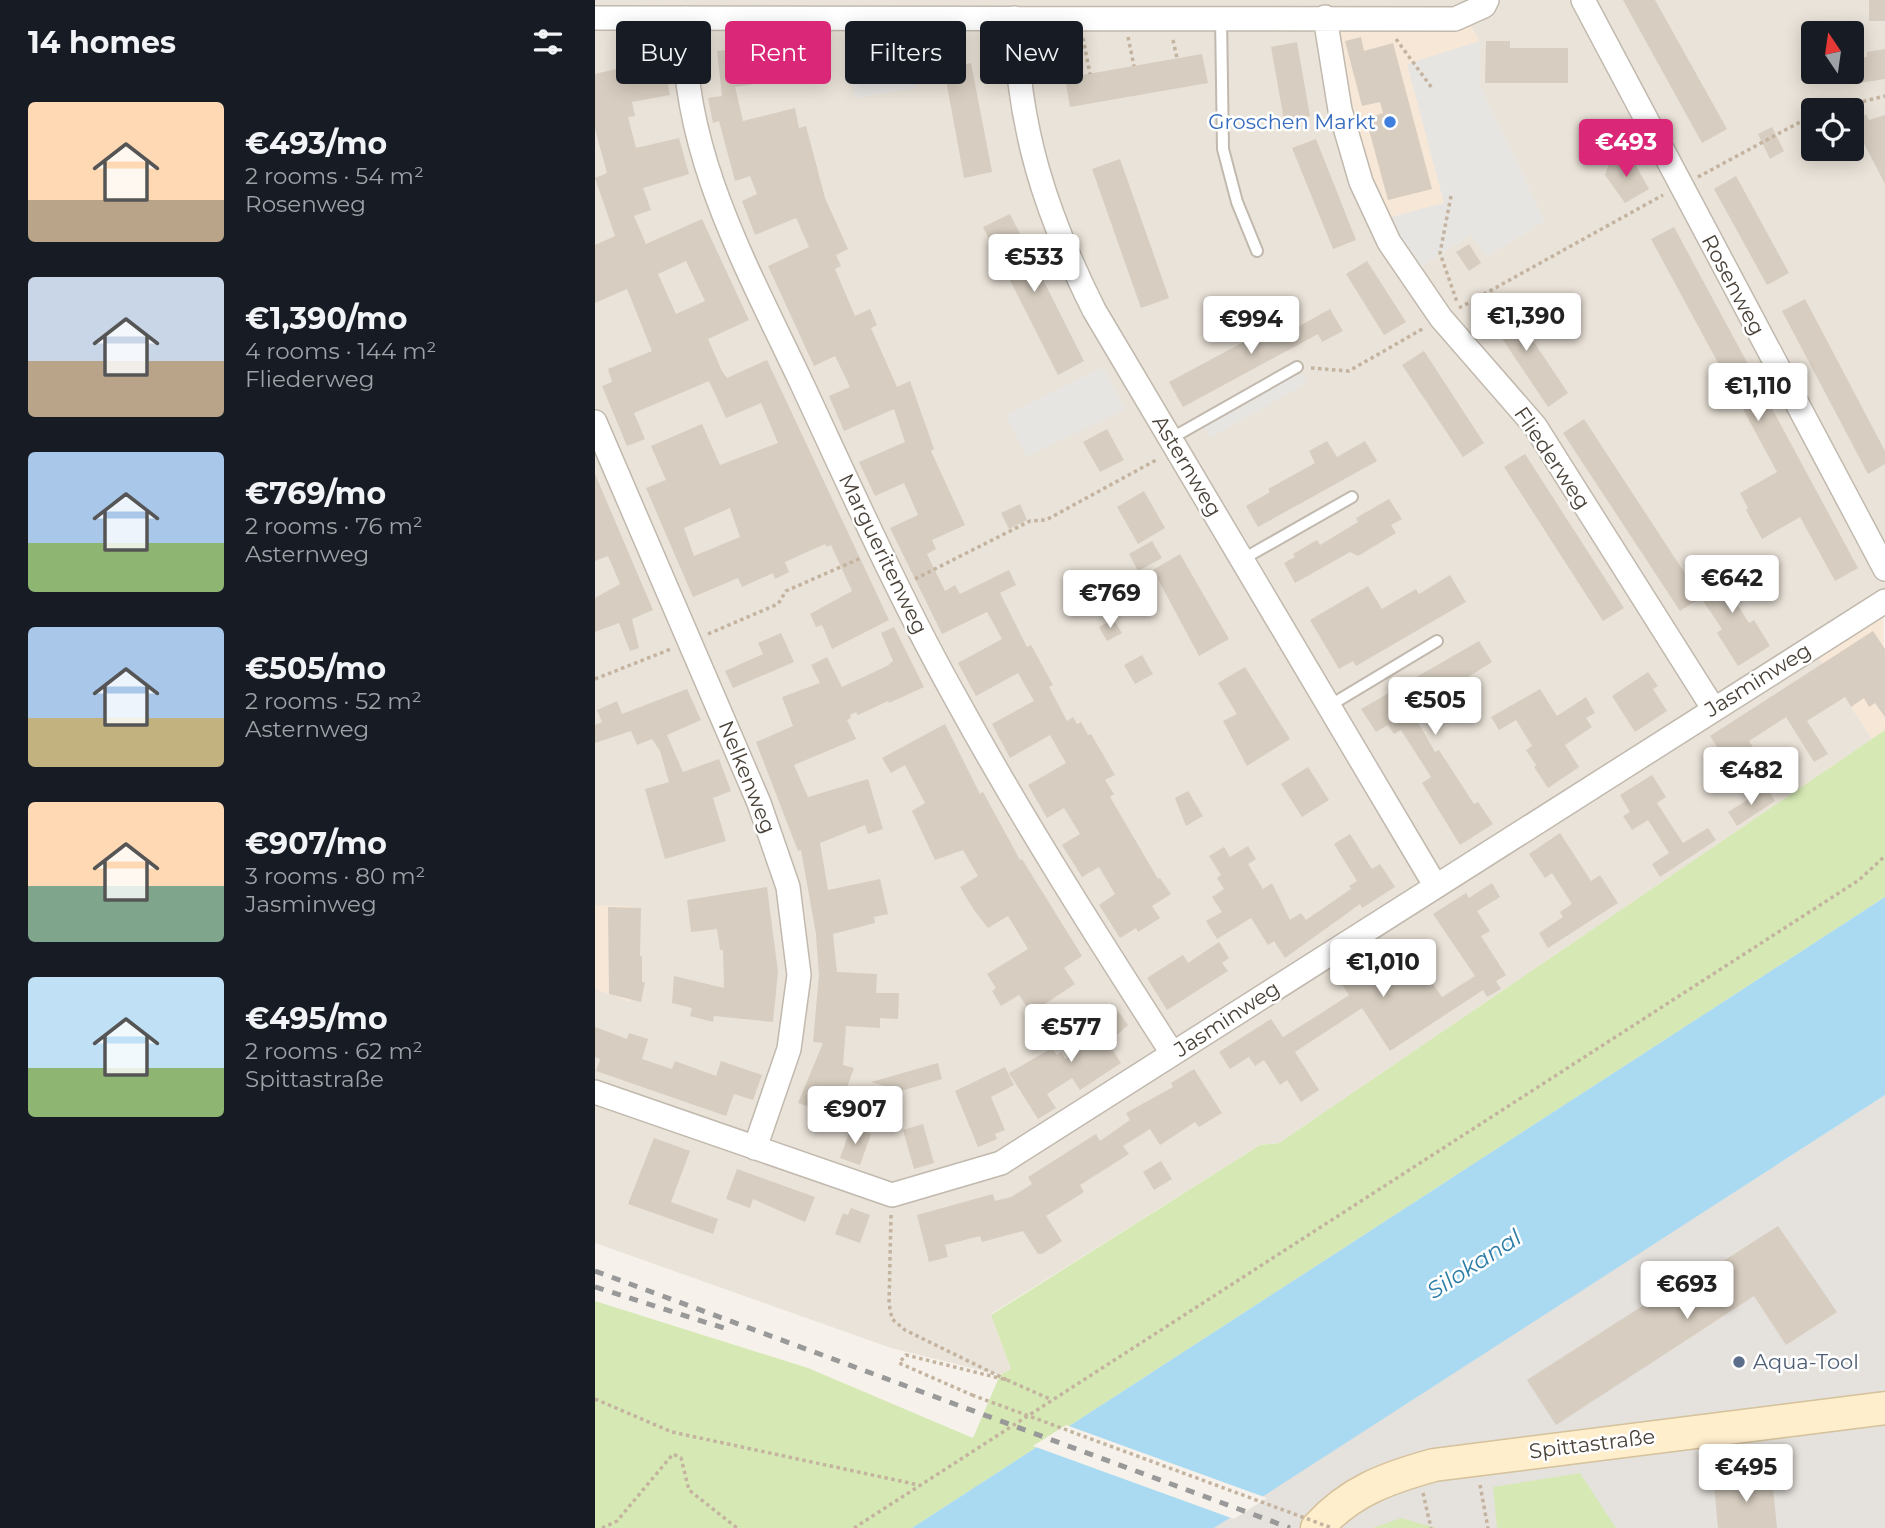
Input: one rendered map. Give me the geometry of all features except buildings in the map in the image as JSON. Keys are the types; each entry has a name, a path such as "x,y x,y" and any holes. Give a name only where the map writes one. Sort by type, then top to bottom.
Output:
{"street":[{"path":"595,18 1455,19 1484,6 1487,0"},
{"name":"Rosenweg","path":"1583,0 1885,569"},
{"name":"Fliederweg","path":"1325,17 1340,110 1361,182 1389,242 1450,313 1535,426 1713,708"},
{"name":"Margueritenweg","path":"685,18 686,67 692,111 728,226 879,550 897,588 1022,814 1172,1054"},
{"name":"Asternweg","path":"1014,18 1016,58 1040,186 1064,250 1094,310 1435,885"},
{"name":"Nelkenweg","path":"595,422 690,641 779,857 788,887 798,955 789,1049 755,1148"},
{"name":"Jasminweg","path":"892,1195 1001,1163 1885,601"},
{"path":"595,1092 892,1195"},
{"name":"Spittastraße","path":"1317,1528 1336,1507 1362,1489 1434,1465 1671,1430 1885,1408"}],"lane":[{"path":"1221,17 1223,149 1237,202 1257,251"},
{"path":"1174,444 1297,367"},
{"path":"1243,559 1352,497"},
{"path":"1329,706 1437,641"}],"path":[{"path":"1380,17 1432,88"},
{"path":"1079,18 1090,74"},
{"path":"1864,101 1885,96"},
{"path":"1297,367 1349,371 1801,121"},
{"path":"1450,313 1440,253 1451,196"},
{"path":"897,588 1030,521 1046,520 1174,444"},
{"path":"595,679 778,604 786,591 879,550"},
{"path":"854,1528 1859,880 1885,856"},
{"path":"892,1195 889,1304 892,1319 905,1330 1051,1400"},
{"path":"1007,1380 906,1355 899,1363 972,1395 1332,1528"},
{"path":"595,1399 672,1432 919,1485"},
{"path":"602,1528 617,1521 673,1454 681,1458 689,1490 737,1528"},
{"path":"1468,1483 1480,1482 1488,1528"},
{"path":"1421,1487 1431,1528"}],"shaded area":[{"path":"595,0 1885,0 1885,615 1882,614 1818,655 1872,739 1279,1143 1260,1145 991,1314 1011,1369 1000,1375 891,1348 595,1243"},
{"path":"1325,17 1455,19 1472,28 1480,41 1480,85 1545,221 1487,257 1471,235 1419,268 1389,242"},
{"path":"1480,41 1480,85 1545,221 1487,257 1471,235 1419,268 1387,218 1444,203 1407,64"},
{"path":"853,84 915,84 916,88 855,98"},
{"path":"1104,367 1125,409 1027,457 1006,415"},
{"path":"1297,367 1307,383 1210,438 1201,421"},
{"path":"1883,613 1885,730 1872,739 1817,655"},
{"path":"595,905 630,906 630,1002 595,989"},
{"path":"1885,1095 1885,1528 1214,1528 1214,1527"}],"green space":[{"path":"1885,730 1885,897 912,1528 595,1528 595,1301 808,1368 973,1438 1000,1375 1011,1369 991,1315 1260,1145 1279,1143"},
{"path":"1580,1473 1616,1528 1497,1528 1493,1487"},
{"path":"1401,1518 1436,1528 1373,1528"}],"water":[{"name":"Silokanal","path":"1885,897 1885,1095 1214,1528 912,1528"}],"pier":[{"path":"1066,1425 1267,1498 1234,1519 1033,1446"}],"railway":[{"path":"595,1271 1290,1528"},
{"path":"595,1287 730,1330"}],"place":[{"name":"Groschen Markt","path":"1390,122"},
{"name":"Aqua-Tool","path":"1739,1362"}]}
